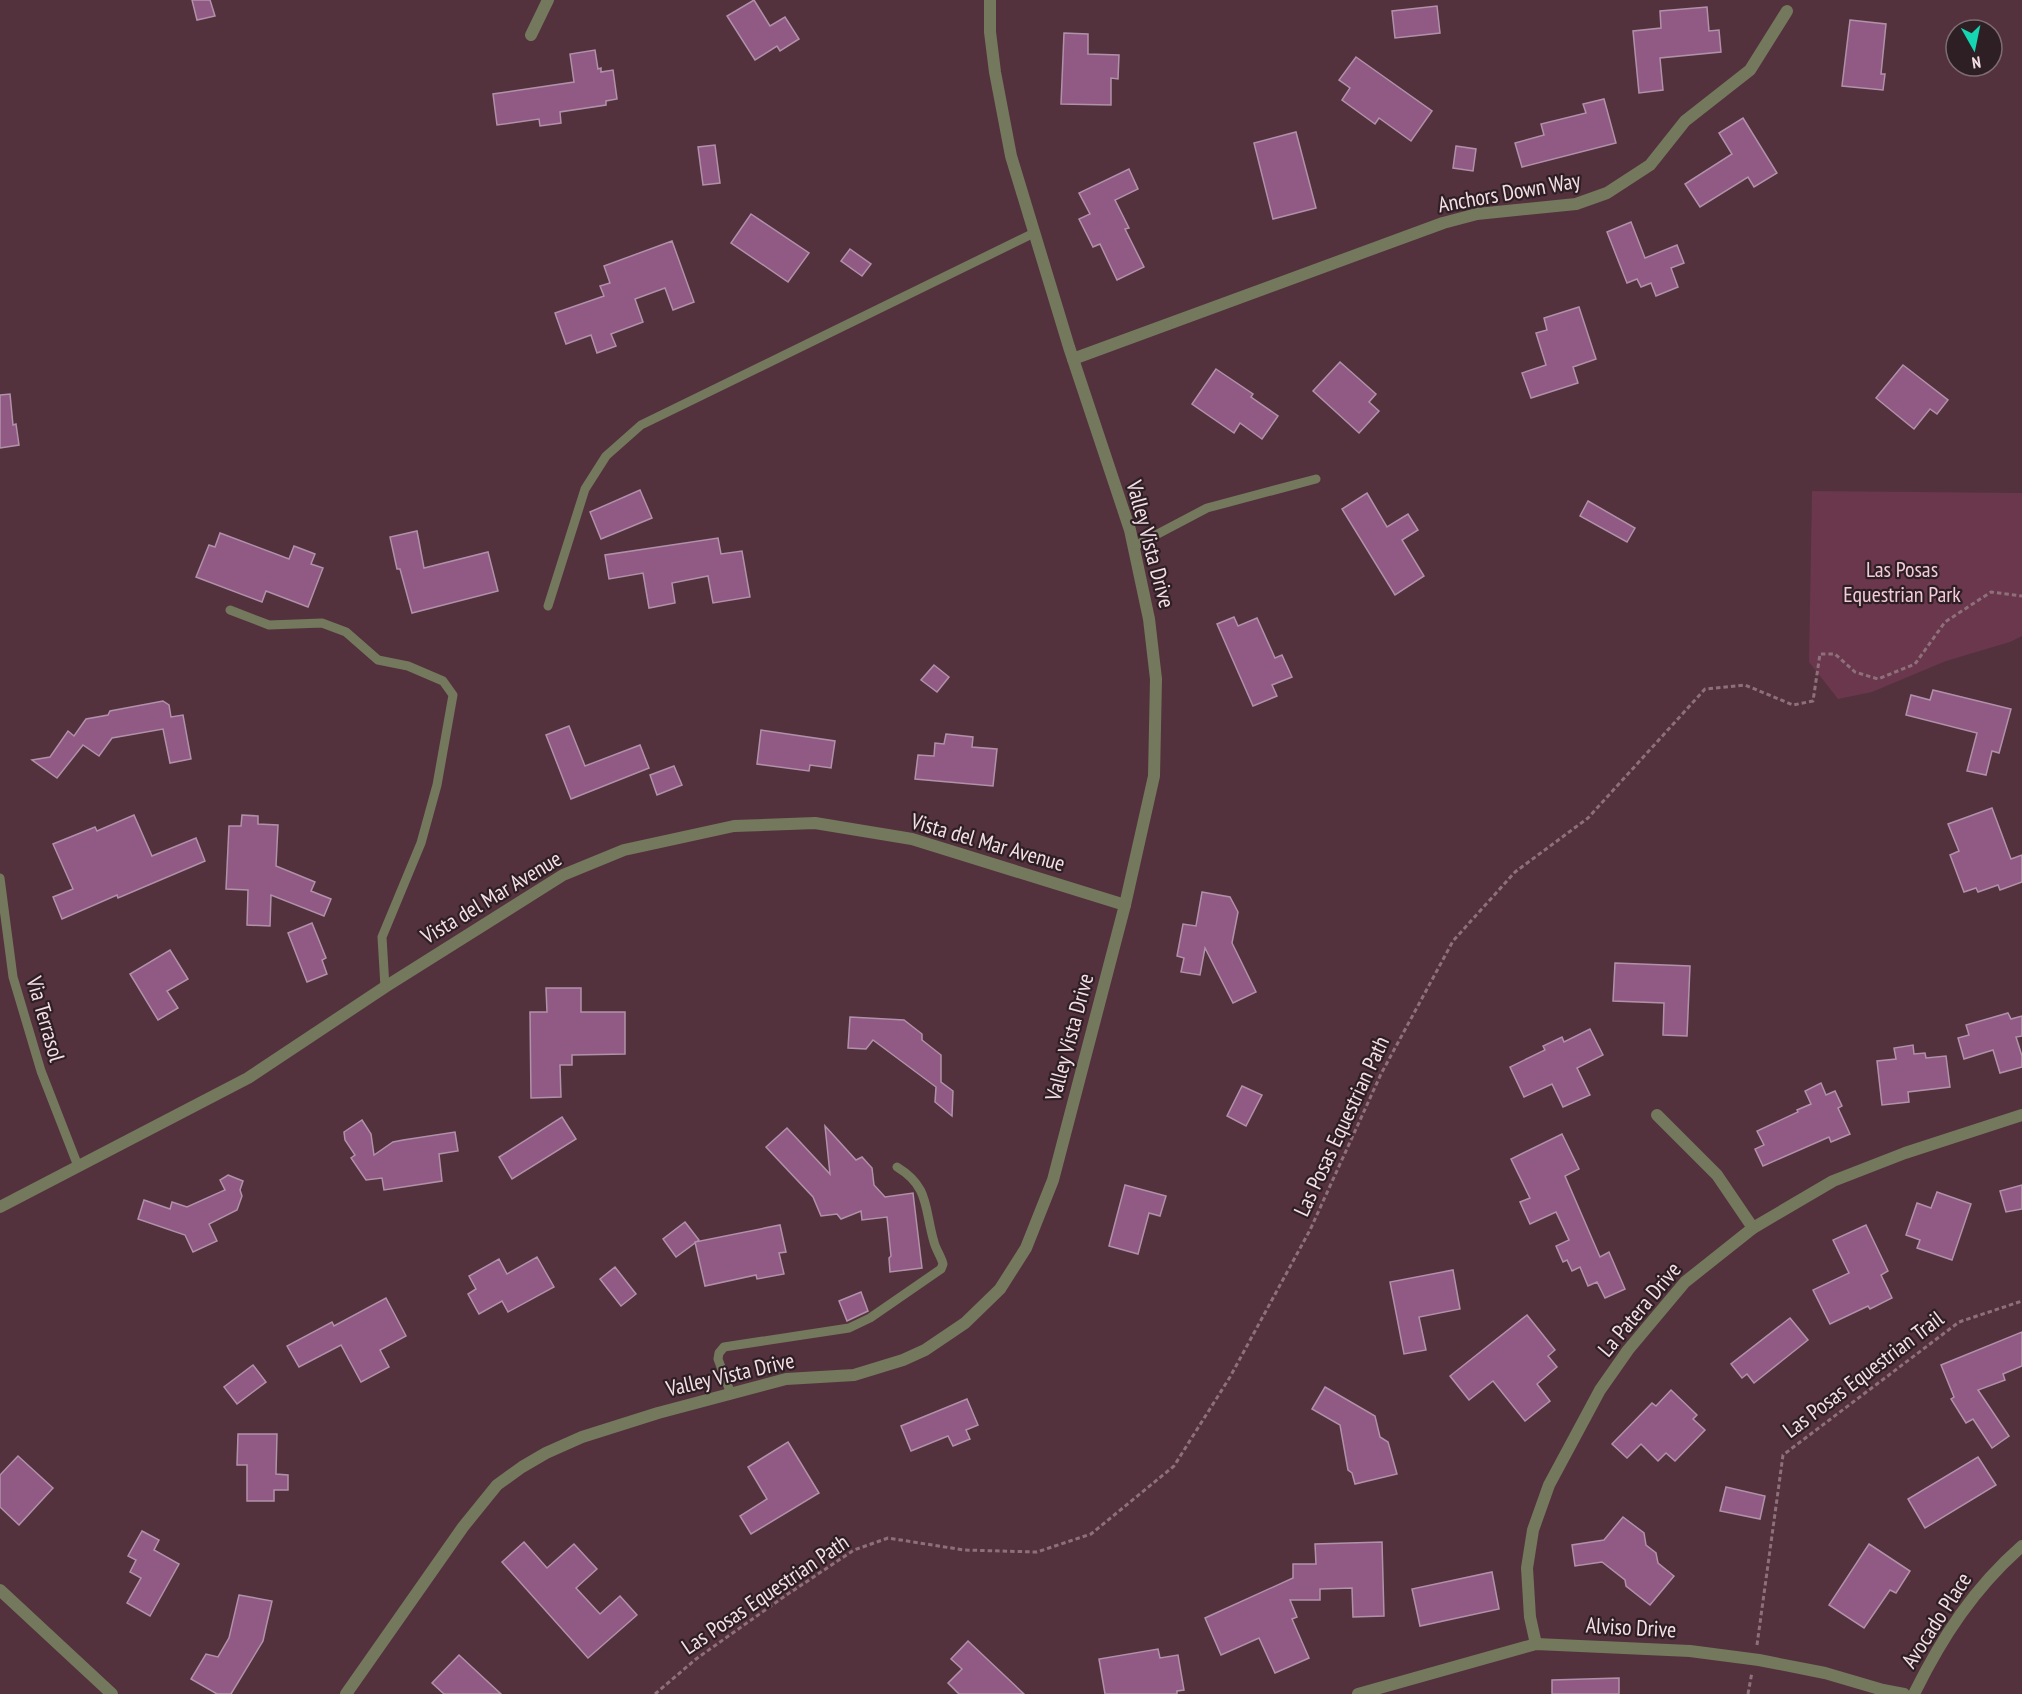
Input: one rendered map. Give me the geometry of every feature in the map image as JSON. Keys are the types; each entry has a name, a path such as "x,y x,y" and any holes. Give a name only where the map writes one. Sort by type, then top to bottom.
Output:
{"street":[{"path":"531,35 548,0"},
{"name":"Valley Vista Drive","path":"346,1694 463,1527 497,1485 546,1453 582,1437 658,1413 786,1379 854,1375 925,1350 965,1323 1000,1289 1026,1248 1053,1180 1125,905 1154,776 1153,755 1156,732 1154,650 1130,530 1072,360 1011,156 1001,113 990,32 990,0"},
{"name":"Anchors Down Way","path":"1072,360 1443,223 1477,214 1576,204 1607,193 1650,165 1684,121 1750,70 1787,11"},
{"name":"Vista del Mar Avenue","path":"0,1207 248,1078 385,987 563,875 624,850 734,826 815,823 912,839 1125,905"},
{"path":"1657,1115 1717,1175 1753,1228"},
{"name":"La Patera Drive","path":"1536,1644 1530,1617 1527,1568 1533,1530 1549,1485 1600,1390 1628,1350 1685,1282 1753,1228 1833,1181 1916,1150 2022,1115"},
{"name":"Avocado Place","path":"1914,1694 1932,1658 1964,1607 1996,1569 2022,1546"},
{"path":"0,1590 112,1694"},
{"name":"Alviso Drive","path":"1358,1694 1536,1644 1690,1651 1755,1659 1825,1673 1904,1694"}],"lane":[{"path":"548,606 585,489 606,456 641,426 1034,233"},
{"path":"1133,547 1208,508 1316,479"},
{"path":"230,610 269,625 322,623 346,632 378,660 408,666 443,681 453,696 437,785 421,843 382,937 385,987"},
{"name":"Via Terrasol","path":"0,878 13,977 41,1071 78,1166"},
{"path":"731,1394 718,1359 724,1347 849,1328 870,1318 941,1269 943,1264 934,1244 919,1184 897,1167"}],"path":[{"name":"Las Posas Equestrian Path","path":"655,1694 696,1659 854,1550 888,1538 964,1550 1037,1552 1091,1534 1174,1467 1230,1377 1310,1230 1381,1074 1453,941 1515,872 1588,818 1705,688 1745,685 1793,705 1813,700 1820,654 1834,654 1855,672 1878,679 1915,664 1945,622 1991,592 2022,596"},
{"name":"Las Posas Equestrian Trail","path":"1748,1694 1755,1659 1783,1455 1959,1322 2022,1301"}],"green space":[{"name":"Las Posas Equestrian Park","path":"1812,491 2022,493 2022,636 2010,642 1946,661 1872,692 1838,699 1809,662"}],"building":[{"path":"192,0 210,0 215,16 197,20"},
{"path":"754,0 770,26 785,17 799,39 780,51 777,46 755,60 727,16"},
{"path":"1437,6 1440,33 1395,38 1392,11"},
{"path":"1707,7 1709,31 1719,30 1721,52 1660,58 1663,90 1639,93 1633,31 1661,28 1660,11"},
{"path":"1850,20 1886,24 1881,74 1885,74 1883,90 1842,86"},
{"path":"1064,33 1088,34 1088,54 1119,55 1118,79 1111,78 1111,105 1061,104"},
{"path":"595,50 598,69 601,68 601,72 613,70 617,99 606,101 606,105 560,112 561,123 540,126 539,119 497,125 493,94 574,82 570,54"},
{"path":"1356,57 1432,111 1411,141 1379,118 1375,124 1342,100 1350,88 1339,80"},
{"path":"1604,99 1616,143 1522,167 1515,143 1544,135 1541,124 1586,113 1583,104"},
{"path":"1743,118 1777,173 1754,187 1748,177 1700,207 1685,184 1732,154 1719,133"},
{"path":"1296,132 1316,208 1273,219 1254,143"},
{"path":"715,145 720,183 703,185 698,147"},
{"path":"1456,146 1476,149 1473,171 1453,168"},
{"path":"1129,169 1138,189 1115,200 1129,228 1125,229 1144,267 1117,280 1100,244 1093,247 1079,219 1090,214 1079,193"},
{"path":"751,214 809,253 788,282 731,243"},
{"path":"1631,222 1645,258 1677,245 1684,263 1671,268 1678,287 1656,296 1651,283 1641,287 1637,279 1627,283 1607,232"},
{"path":"672,241 694,302 673,310 665,288 635,299 643,322 611,334 616,346 597,353 591,335 566,344 555,313 604,296 600,286 610,283 604,266"},
{"path":"850,249 871,264 862,276 841,261"},
{"path":"1579,307 1596,359 1573,367 1578,383 1531,398 1522,373 1546,365 1536,333 1547,330 1544,318"},
{"path":"1340,362 1376,394 1369,402 1379,411 1359,433 1313,391"},
{"path":"1903,365 1948,400 1937,414 1930,409 1914,429 1876,398"},
{"path":"1216,369 1253,394 1251,397 1278,416 1262,439 1240,423 1234,433 1192,404"},
{"path":"10,394 13,425 16,424 19,445 0,448 0,395"},
{"path":"640,490 652,518 601,539 590,512"},
{"path":"1367,493 1387,527 1408,514 1418,530 1402,540 1424,576 1395,595 1342,509"},
{"path":"1588,501 1635,528 1627,542 1580,516"},
{"path":"417,531 424,568 488,552 498,591 412,613 400,569 397,569 390,537"},
{"path":"220,533 289,559 294,546 315,554 311,564 323,568 308,607 266,591 262,602 196,577 209,545 215,547"},
{"path":"718,538 721,554 742,551 750,597 713,603 708,576 672,583 675,603 649,608 643,573 609,579 605,555"},
{"path":"1234,617 1238,626 1257,618 1275,658 1282,655 1292,677 1272,685 1277,696 1253,706 1217,624"},
{"path":"934,665 949,677 937,692 921,680"},
{"path":"1933,690 2011,709 1999,753 1992,751 1986,775 1967,771 1977,733 1906,715 1911,695 1930,700"},
{"path":"163,701 169,705 171,717 183,715 191,759 170,763 163,729 112,738 99,756 83,745 57,778 32,760 50,757 68,731 74,736 86,719 108,715 110,711"},
{"path":"569,726 585,766 640,745 649,768 571,799 546,735"},
{"path":"761,730 835,741 831,768 810,765 809,771 757,764"},
{"path":"946,734 973,737 972,747 997,749 993,786 915,779 918,755 934,756 935,743 944,744"},
{"path":"674,766 682,785 657,795 650,775"},
{"path":"1992,808 2011,859 2022,855 2022,882 2000,890 1998,885 1978,892 1976,888 1964,892 1950,855 1959,851 1948,824"},
{"path":"134,815 152,856 196,838 205,861 62,919 53,897 73,889 53,844 95,827 97,831"},
{"path":"242,815 258,816 258,824 278,825 276,866 315,882 311,891 331,899 324,916 271,895 270,926 247,925 248,890 226,889 229,826 241,826"},
{"path":"1202,892 1230,897 1238,912 1232,943 1256,992 1233,1003 1205,948 1200,975 1181,972 1184,958 1177,956 1183,924 1196,926"},
{"path":"312,923 326,958 322,960 327,974 307,982 288,933"},
{"path":"170,950 188,979 167,991 178,1008 158,1020 130,974"},
{"path":"1615,963 1690,966 1687,1036 1663,1035 1664,1003 1613,1001"},
{"path":"546,988 581,988 581,1012 625,1012 625,1054 572,1055 572,1065 560,1065 561,1097 531,1098 530,1012 547,1012"},
{"path":"2008,1013 2011,1019 2022,1016 2022,1036 2016,1037 2022,1056 2022,1067 2000,1073 1993,1050 1964,1059 1958,1038 1969,1035 1966,1025"},
{"path":"850,1017 904,1020 922,1034 922,1040 941,1055 941,1082 953,1091 952,1116 935,1102 936,1087 873,1040 866,1049 848,1048"},
{"path":"1590,1029 1603,1055 1577,1068 1590,1095 1563,1107 1552,1084 1524,1097 1510,1067 1545,1050 1543,1046 1562,1037 1564,1042"},
{"path":"1913,1045 1914,1054 1925,1053 1926,1058 1946,1056 1950,1087 1908,1092 1909,1102 1882,1105 1877,1061 1896,1059 1894,1048"},
{"path":"1821,1083 1826,1095 1835,1091 1842,1106 1838,1108 1850,1134 1831,1142 1829,1137 1763,1166 1755,1149 1764,1145 1757,1131 1811,1104 1805,1091"},
{"path":"1242,1086 1262,1095 1246,1126 1227,1116"},
{"path":"562,1117 576,1139 512,1179 499,1157"},
{"path":"362,1120 371,1134 374,1155 393,1142 455,1132 458,1151 439,1154 442,1181 384,1190 382,1178 366,1180 351,1158 355,1155 345,1140 344,1132"},
{"path":"825,1126 856,1160 862,1157 872,1168 874,1185 885,1197 913,1193 922,1268 890,1272 889,1258 891,1256 887,1217 862,1220 861,1211 841,1219 837,1214 821,1216 813,1197 766,1147 787,1128 830,1174"},
{"path":"1562,1134 1579,1169 1565,1176 1600,1257 1609,1252 1625,1289 1605,1298 1597,1282 1588,1286 1580,1267 1572,1271 1567,1260 1563,1262 1556,1246 1569,1240 1556,1212 1530,1224 1520,1202 1530,1198 1511,1159"},
{"path":"228,1175 243,1181 240,1190 242,1196 237,1210 209,1224 217,1241 193,1252 185,1235 138,1219 144,1200 170,1209 172,1202 187,1207 225,1190 220,1180"},
{"path":"1125,1185 1166,1196 1160,1216 1149,1213 1138,1254 1109,1246"},
{"path":"2022,1185 2022,1209 2006,1212 2000,1191"},
{"path":"1937,1192 1971,1204 1952,1260 1917,1248 1920,1240 1906,1235 1917,1203 1931,1208"},
{"path":"685,1222 699,1240 676,1257 663,1239"},
{"path":"780,1225 786,1252 779,1253 784,1274 757,1279 756,1275 705,1286 695,1242"},
{"path":"1866,1225 1888,1271 1881,1275 1892,1298 1870,1309 1868,1306 1830,1324 1813,1290 1849,1273 1833,1240"},
{"path":"537,1257 554,1287 508,1312 502,1301 479,1314 468,1294 476,1289 469,1276 499,1259 507,1274"},
{"path":"615,1267 636,1294 621,1306 600,1279"},
{"path":"1453,1270 1460,1309 1419,1317 1426,1350 1404,1354 1390,1282"},
{"path":"861,1292 868,1311 847,1321 839,1301"},
{"path":"386,1298 406,1336 380,1350 389,1367 361,1382 341,1345 299,1367 287,1346 332,1322 334,1326"},
{"path":"1527,1315 1555,1350 1548,1356 1557,1367 1537,1384 1550,1401 1525,1421 1493,1381 1469,1400 1450,1376"},
{"path":"1790,1318 1808,1340 1754,1383 1747,1374 1742,1378 1731,1364"},
{"path":"2022,1332 2022,1366 2003,1374 2005,1380 1978,1390 2009,1436 1992,1448 1973,1419 1966,1423 1951,1399 1954,1397 1941,1365"},
{"path":"253,1365 266,1382 237,1404 224,1387"},
{"path":"1325,1387 1375,1416 1380,1437 1388,1442 1397,1474 1355,1484 1352,1473 1348,1470 1340,1425 1312,1409"},
{"path":"1671,1390 1697,1415 1693,1419 1705,1430 1675,1461 1666,1453 1658,1461 1641,1444 1627,1458 1612,1444 1652,1403 1656,1406"},
{"path":"967,1399 978,1425 966,1430 970,1439 953,1446 948,1436 911,1451 901,1426"},
{"path":"238,1434 277,1434 276,1474 288,1475 288,1490 274,1490 274,1501 247,1501 247,1465 237,1465"},
{"path":"788,1442 819,1493 751,1534 740,1516 767,1499 748,1467"},
{"path":"18,1456 53,1488 19,1525 0,1507 0,1475"},
{"path":"1978,1457 1996,1485 1925,1528 1908,1499"},
{"path":"1726,1487 1765,1496 1760,1519 1720,1511"},
{"path":"1623,1517 1644,1533 1646,1545 1656,1553 1658,1563 1674,1576 1650,1605 1626,1586 1625,1580 1602,1562 1575,1566 1572,1545 1604,1540"},
{"path":"142,1531 159,1540 154,1550 179,1564 150,1616 127,1603 141,1578 130,1572 136,1560 128,1556"},
{"path":"524,1542 547,1568 574,1544 597,1569 576,1588 600,1614 620,1596 637,1615 588,1658 502,1562"},
{"path":"1382,1542 1384,1616 1353,1617 1352,1588 1320,1589 1320,1600 1290,1600 1297,1617 1292,1619 1309,1658 1275,1673 1259,1638 1221,1655 1205,1618 1293,1578 1293,1564 1316,1564 1315,1544"},
{"path":"1869,1544 1910,1571 1896,1593 1890,1590 1864,1628 1829,1605"},
{"path":"1492,1572 1499,1609 1420,1626 1412,1589"},
{"path":"239,1595 272,1601 263,1641 231,1694 217,1694 191,1679 206,1654 218,1657 229,1638"},
{"path":"968,1641 1024,1694 959,1694 948,1683 962,1669 951,1659"},
{"path":"1158,1649 1160,1658 1178,1655 1184,1690 1177,1691 1177,1694 1105,1694 1099,1659"},
{"path":"459,1655 501,1694 444,1694 432,1683"},
{"path":"1619,1678 1619,1694 1552,1694 1552,1680"}]}
